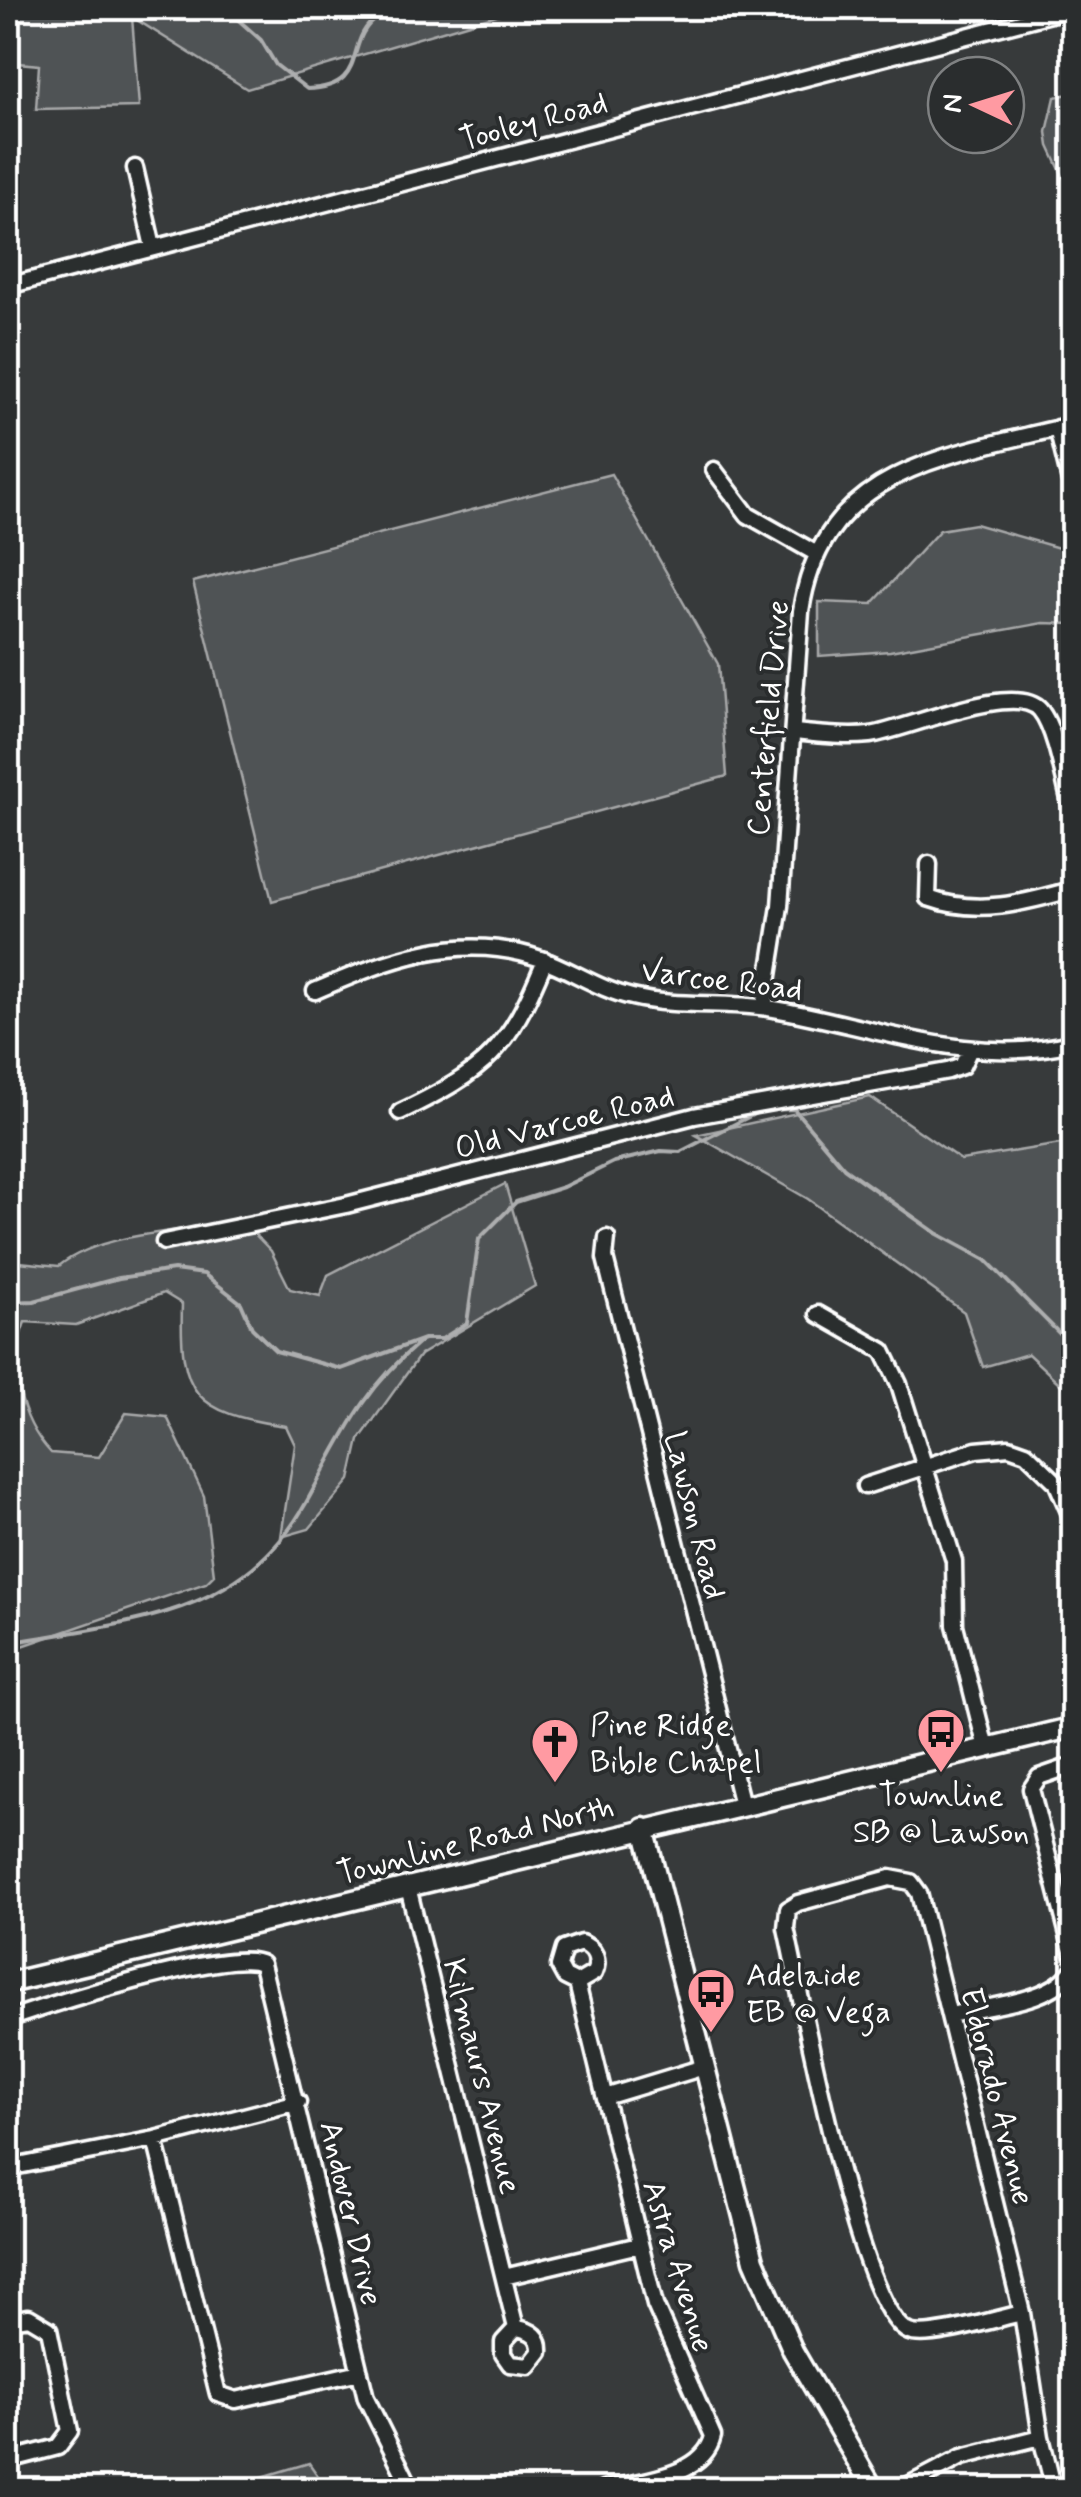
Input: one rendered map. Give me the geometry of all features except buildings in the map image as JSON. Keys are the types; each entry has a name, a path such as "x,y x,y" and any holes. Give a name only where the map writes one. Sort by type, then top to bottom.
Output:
{"main road":[{"name":"Townline Road North","path":"8,1984 1074,1726"},
{"path":"644,1828 747,2240 766,2294 793,2351 874,2490"}],"street":[{"name":"Tooley Road","path":"8,286 1074,8"},
{"path":"135,168 153,247"},
{"name":"Centerfield Drive","path":"764,1008 780,906 801,611 816,554 840,516 891,476 1074,424"},
{"path":"1056,428 1070,481"},
{"path":"714,470 748,516 816,554"},
{"path":"793,732 871,734 1005,699 1029,702 1041,711 1049,729 1074,820"},
{"path":"929,864 928,898 948,906 985,908 1074,889"},
{"name":"Varcoe Road","path":"316,991 374,966 445,947 500,949 545,960 632,997 764,1008 970,1049 1030,1051 1074,1042"},
{"path":"400,1112 451,1087 498,1052 516,1027 545,960"},
{"name":"Old Varcoe Road","path":"164,1242 346,1205 694,1116 948,1071 962,1066 970,1049"},
{"name":"Lawson Road","path":"607,1238 605,1258 742,1805"},
{"path":"818,1314 883,1350 926,1466 954,1561 955,1625 986,1748"},
{"path":"865,1486 976,1450 1009,1447 1026,1453 1056,1482 1074,1523"},
{"path":"1056,1482 1074,1489"},
{"path":"1074,1765 1039,1777 1032,1790 1074,1959"},
{"name":"Eldorado Avenue","path":"1022,2313 911,2333 902,2328 881,2294 851,2214 785,1918 798,1903 890,1878 911,1882 919,1894 1022,2313 1040,2437 1054,2490"},
{"name":"Kilmaurs Avenue","path":"408,1888 516,2328"},
{"name":"Andover Drive","path":"8,2018 136,1981 242,1957 257,1960 267,1971 360,2372 375,2420 412,2490"},
{"path":"951,2015 1046,1993 1064,1984 1074,1968"},
{"name":"Astra Avenue","path":"578,1983 655,2305 711,2427 711,2446 698,2460 678,2470 603,2490"},
{"path":"605,2097 704,2067"},
{"path":"8,2168 155,2139 298,2102"},
{"path":"155,2139 218,2394 236,2400 360,2372"},
{"path":"504,2277 639,2244"},
{"path":"8,2320 29,2317 48,2328 70,2431 58,2447 8,2460"},
{"path":"900,2490 962,2457 1040,2437"}],"shaded area":[{"path":"8,8 520,8 247,89 132,17 139,107 36,109 39,65 8,62"},
{"path":"1074,93 1073,198 1049,146 1047,132 1055,97"},
{"path":"611,474 718,664 727,776 272,901 193,582"},
{"path":"975,524 1073,552 1073,624 1043,623 890,651 819,656 819,602 872,604 940,530"},
{"path":"870,1097 961,1160 1073,1142 1073,1396 1028,1354 983,1367 964,1312 808,1199 696,1135"},
{"path":"505,1184 535,1286 420,1355 359,1440 350,1480 309,1529 281,1537 295,1445 286,1426 255,1421 212,1405 198,1394 189,1379 184,1359 182,1304 164,1293 76,1325 25,1322 17,1373 24,1408 40,1439 51,1453 99,1457 126,1413 167,1417 204,1496 214,1575 206,1583 8,1651 8,1261 59,1266 121,1239 243,1222 271,1251 290,1289 320,1296 328,1275"},
{"path":"309,2463 327,2489 221,2489"}],"waterway":[{"path":"8,12 18,8"},
{"path":"225,8 261,40 276,65 307,89 340,80 353,61 361,37 379,16 427,8"},
{"path":"8,1302 34,1301 119,1278 174,1270 204,1274 241,1303 252,1328 276,1351 341,1369 424,1339 442,1339 467,1323 479,1239 516,1202 563,1187 614,1162 661,1151 680,1152 762,1110 794,1109 844,1168 936,1233 986,1260 1074,1348"},
{"path":"8,1643 95,1629 177,1609 214,1593 249,1571 280,1541 306,1503 367,1398 420,1342"}],"place":[{"name":"Townline SB @ Lawson","path":"941,1774"},
{"name":"Pine Ridge Bible Chapel","path":"555,1784"},
{"name":"Adelaide EB @ Vega","path":"711,2034"}]}
